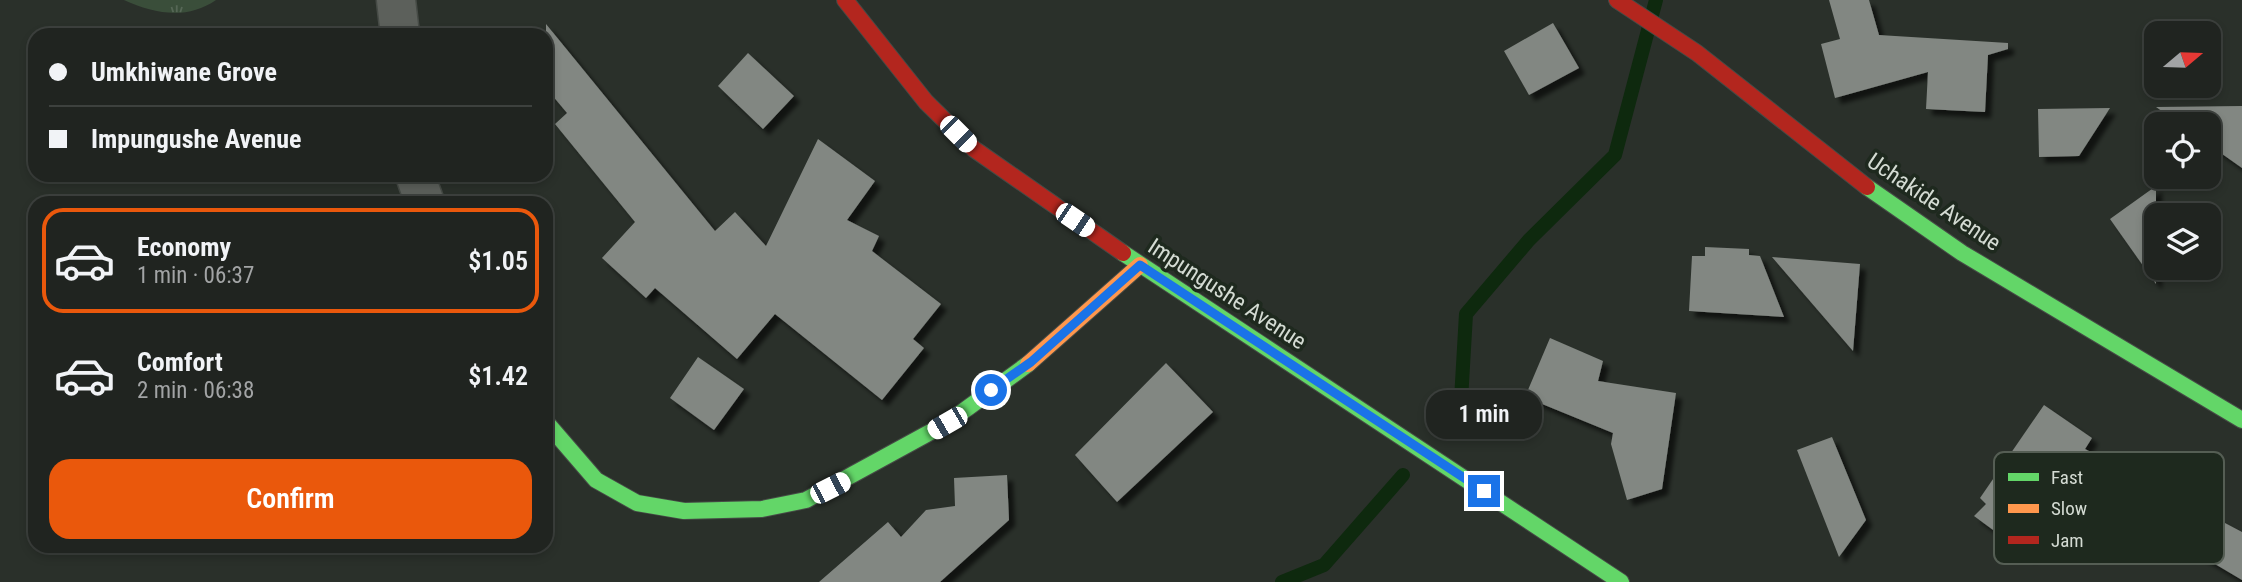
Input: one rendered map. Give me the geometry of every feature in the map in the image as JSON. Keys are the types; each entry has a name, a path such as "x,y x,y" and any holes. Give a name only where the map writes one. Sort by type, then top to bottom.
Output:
{"street":[{"path":"396,0 399,28"},
{"name":"Impungushe Avenue","path":"845,0 926,102 974,149 1140,265 1621,582"},
{"name":"Uchakide Avenue","path":"1616,0 1705,57 1779,120 1923,227 2242,420"},
{"path":"553,431 584,469 617,495 678,510 744,513 806,500 947,423 1031,362 1140,265"}],"green space":[{"path":"124,0 216,0 194,10 171,13 147,9"}],"building":[{"path":"1829,0 1869,0 1879,35 2008,43 2008,49 1988,55 1985,112 1926,109 1928,72 1835,98 1821,44 1840,39"},
{"path":"1553,23 1579,68 1529,95 1504,51"},
{"path":"553,33 715,231 735,212 766,246 818,139 875,181 847,220 879,236 872,251 941,304 913,339 924,348 882,400 775,314 737,359 655,288 646,298 602,258 635,222 555,124 567,113 553,96"},
{"path":"748,53 794,96 763,129 718,86"},
{"path":"2242,106 2242,168 2221,153 2221,112 2163,112 2156,107"},
{"path":"2110,108 2079,156 2039,157 2038,109"},
{"path":"2152,189 2156,189 2156,203 2144,203 2144,267 2110,219"},
{"path":"1705,247 1749,249 1749,255 1760,256 1784,317 1689,311 1692,256 1705,256"},
{"path":"1772,257 1860,264 1853,351"},
{"path":"1550,338 1603,361 1598,381 1676,393 1662,489 1627,500 1611,444 1613,433 1525,397"},
{"path":"698,357 744,389 714,430 670,398"},
{"path":"1166,363 1213,412 1117,502 1075,455"},
{"path":"2044,405 2092,438 2085,449 2091,452 2012,452"},
{"path":"1832,437 1866,520 1839,557 1797,450"},
{"path":"1007,475 1009,520 940,582 819,582 888,522 901,537 926,510 955,506 954,478"},
{"path":"1994,478 1994,531 1974,516 1986,504 1980,498"},
{"path":"2224,522 2242,532 2242,580 2215,564 2224,564"}],"waterway":[{"path":"1442,426 1461,400 1466,314 1529,240 1615,155 1656,0"},
{"path":"1282,582 1324,565 1403,475"}],"traffic: fast":[{"path":"1867,187 1962,253 2242,420"},
{"path":"1123,253 1621,582"},
{"path":"553,430 596,480 637,503 684,511 762,509 806,500 947,423 1028,364"}],"traffic: slow":[{"path":"1028,364 1140,265"}],"traffic: jam":[{"path":"845,0 926,102 974,149 1123,253"},
{"path":"1617,0 1697,53 1867,187"}],"route":[{"path":"991,390 1031,362 1140,265 1484,491"}]}
